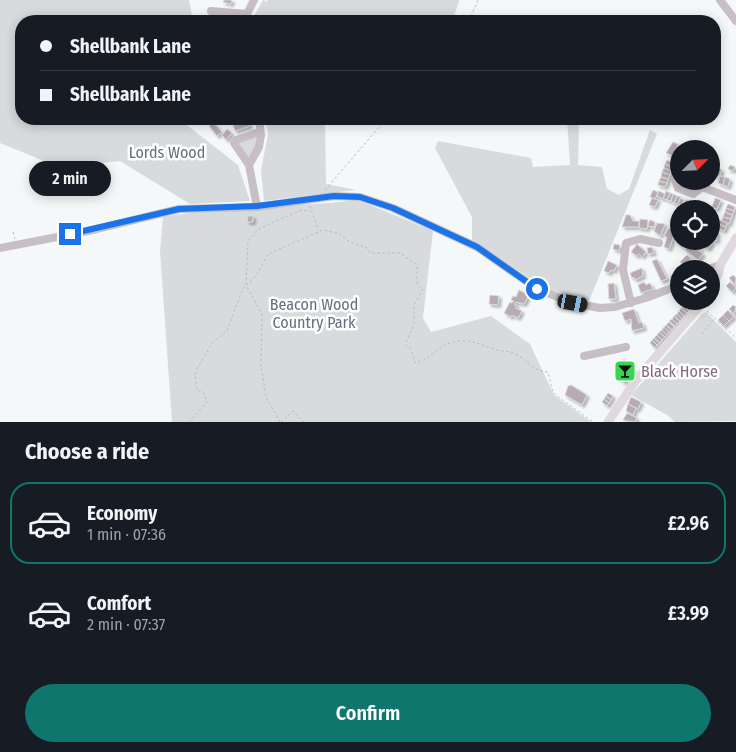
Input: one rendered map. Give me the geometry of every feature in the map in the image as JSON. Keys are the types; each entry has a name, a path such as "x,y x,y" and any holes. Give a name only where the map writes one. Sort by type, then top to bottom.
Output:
{"main road":[{"path":"720,265 736,238"},
{"path":"608,422 636,380 696,310"}],"street":[{"path":"248,15 254,0"},
{"path":"720,0 736,21"},
{"path":"211,11 232,15"},
{"path":"249,165 259,147 261,134 260,125"},
{"path":"257,206 249,165 234,143 236,140 256,133 261,134"},
{"path":"683,190 693,194 697,190"},
{"path":"715,190 736,200"},
{"path":"0,248 179,209 257,206 334,196 360,197 393,208 477,247 537,289 555,297 600,308 631,303 670,288"},
{"path":"631,303 623,271 626,243 639,238 659,243"},
{"path":"584,356 626,347"}],"path":[{"path":"471,15 478,0"},
{"path":"327,188 381,125"},
{"path":"304,422 293,411 281,422 266,397 261,366 262,315 246,285 248,241 258,229 301,210 310,211 318,231"},
{"path":"189,422 207,402 204,394 197,390 195,376 197,370 213,342 226,331 243,288 256,276 268,254 318,231 341,234 348,241 367,248 370,252 400,254 417,265 417,284 423,290 414,306 414,324 406,342 406,346 411,349 415,363 426,361 438,348 457,341 476,342 498,350 508,350 538,371 548,372 552,393 593,422"},
{"path":"707,310 714,319 736,338"},
{"path":"702,334 714,319"},
{"path":"699,330 704,331"}],"green space":[{"name":"Lords Wood","path":"0,0 189,0 192,15 15,15 15,125 187,125 238,165 250,201 190,204 120,161 59,167 0,143"},
{"path":"263,0 267,2 267,0 459,0 454,15 255,15"},
{"path":"267,125 325,125 326,184 356,190 264,201 261,170 268,135"},
{"path":"567,125 579,125 578,165 602,167 607,189 619,195 629,189 650,130 657,134 589,301 546,289 472,240 472,217 435,148 438,141 531,158 533,167 570,165"},
{"path":"256,137 259,139 249,161 238,141"},
{"name":"Beacon Wood Country Park","path":"358,200 433,231 423,318 431,332 491,316 530,344 554,395 591,422 172,422 160,251 163,217 211,210"},
{"path":"706,312 736,342 736,421 675,422 667,415 631,395 702,314"}],"building":[{"path":"224,0 232,0 231,4 223,2"},
{"path":"216,125 222,132 217,136 209,126"},
{"path":"233,125 250,125 250,126 235,131"},
{"path":"227,129 232,133 226,140 222,135"},
{"path":"670,147 670,155 666,153"},
{"path":"667,160 670,161 670,166 665,164"},
{"path":"665,164 670,166 670,171 664,168"},
{"path":"730,165 735,167 733,171 728,169"},
{"path":"664,168 670,171 670,175 662,172"},
{"path":"662,172 670,175 668,179 661,177"},
{"path":"720,176 725,177 723,185 720,184"},
{"path":"661,177 668,179 667,183 659,181"},
{"path":"725,177 730,179 728,187 723,185"},
{"path":"659,181 667,183 665,187 658,185"},
{"path":"653,190 658,192 655,199 650,197"},
{"path":"659,191 665,194 663,199 657,196"},
{"path":"666,191 670,193 667,200 663,198"},
{"path":"670,193 673,194 671,200 667,200"},
{"path":"673,194 677,196 675,200 671,200"},
{"path":"652,198 658,200 655,207 649,205"},
{"path":"728,204 735,207 734,211 726,208"},
{"path":"726,208 734,211 732,215 725,212"},
{"path":"725,212 732,215 731,219 723,217"},
{"path":"626,215 630,215 633,221 639,221 639,227 622,227"},
{"path":"248,216 253,216 253,222 247,222"},
{"path":"723,217 731,219 729,224 722,221"},
{"path":"640,219 648,220 647,229 639,228"},
{"path":"650,220 655,222 654,227 648,226"},
{"path":"720,220 727,223 726,227 720,225"},
{"path":"657,223 665,224 660,236 654,231"},
{"path":"720,225 726,227 724,231 720,229"},
{"path":"670,229 669,249 664,247 667,237 664,236"},
{"path":"614,244 620,245 619,251 613,249"},
{"path":"637,244 646,252 642,257 631,252"},
{"path":"652,247 654,253 648,254 647,248"},
{"path":"685,250 698,250 703,254 698,260"},
{"path":"687,255 691,258 690,260 682,260"},
{"path":"657,259 667,279 661,281 652,261"},
{"path":"608,261 617,265 614,271 611,270 609,273 604,271"},
{"path":"642,268 643,276 635,280 634,277 632,278 630,273"},
{"path":"733,275 736,278 735,285 729,278"},
{"path":"644,282 646,285 650,283 653,289 641,293 638,285"},
{"path":"730,282 736,288 732,292 726,286"},
{"path":"614,283 616,299 609,299 608,284"},
{"path":"519,290 529,295 524,304 516,302 514,304 517,306 515,308 522,311 518,318 512,315 511,317 504,313 510,302 514,301 511,300 513,296 516,297"},
{"path":"490,295 499,296 498,305 489,304"},
{"path":"733,305 736,307 734,314 729,309"},
{"path":"634,309 639,323 642,322 644,328 632,331 631,319 625,321 622,313"},
{"path":"683,310 687,313 684,316 679,311"},
{"path":"728,310 734,317 729,321 723,315"},
{"path":"679,311 684,316 682,319 677,314"},
{"path":"677,314 682,319 680,321 674,316"},
{"path":"723,315 729,321 724,326 718,320"},
{"path":"674,316 680,321 677,324 672,319"},
{"path":"672,319 677,324 675,326 669,321"},
{"path":"669,322 674,327 672,330 666,325"},
{"path":"666,325 672,330 669,332 664,327"},
{"path":"664,327 669,332 667,335 662,330"},
{"path":"662,330 667,335 665,337 659,332"},
{"path":"659,332 665,337 662,340 657,335"},
{"path":"657,335 662,340 660,343 654,338"},
{"path":"654,338 660,343 657,345 652,340"},
{"path":"652,340 657,345 655,348 650,343"},
{"path":"624,359 633,369 624,383 618,378 620,373 614,369"},
{"path":"571,385 587,395 582,405 565,395 568,386"},
{"path":"608,393 613,396 611,400 606,396"},
{"path":"606,396 611,400 609,403 604,399"},
{"path":"631,397 641,402 638,409 628,404"},
{"path":"604,399 609,403 607,406 602,402"},
{"path":"628,404 636,408 633,415 626,411"},
{"path":"627,413 637,418 635,422 623,420"}],"place":[{"name":"Black Horse","path":"625,371"}],"route":[{"path":"70,234 179,209 257,206 334,196 360,197 393,208 477,247 537,289"}]}
